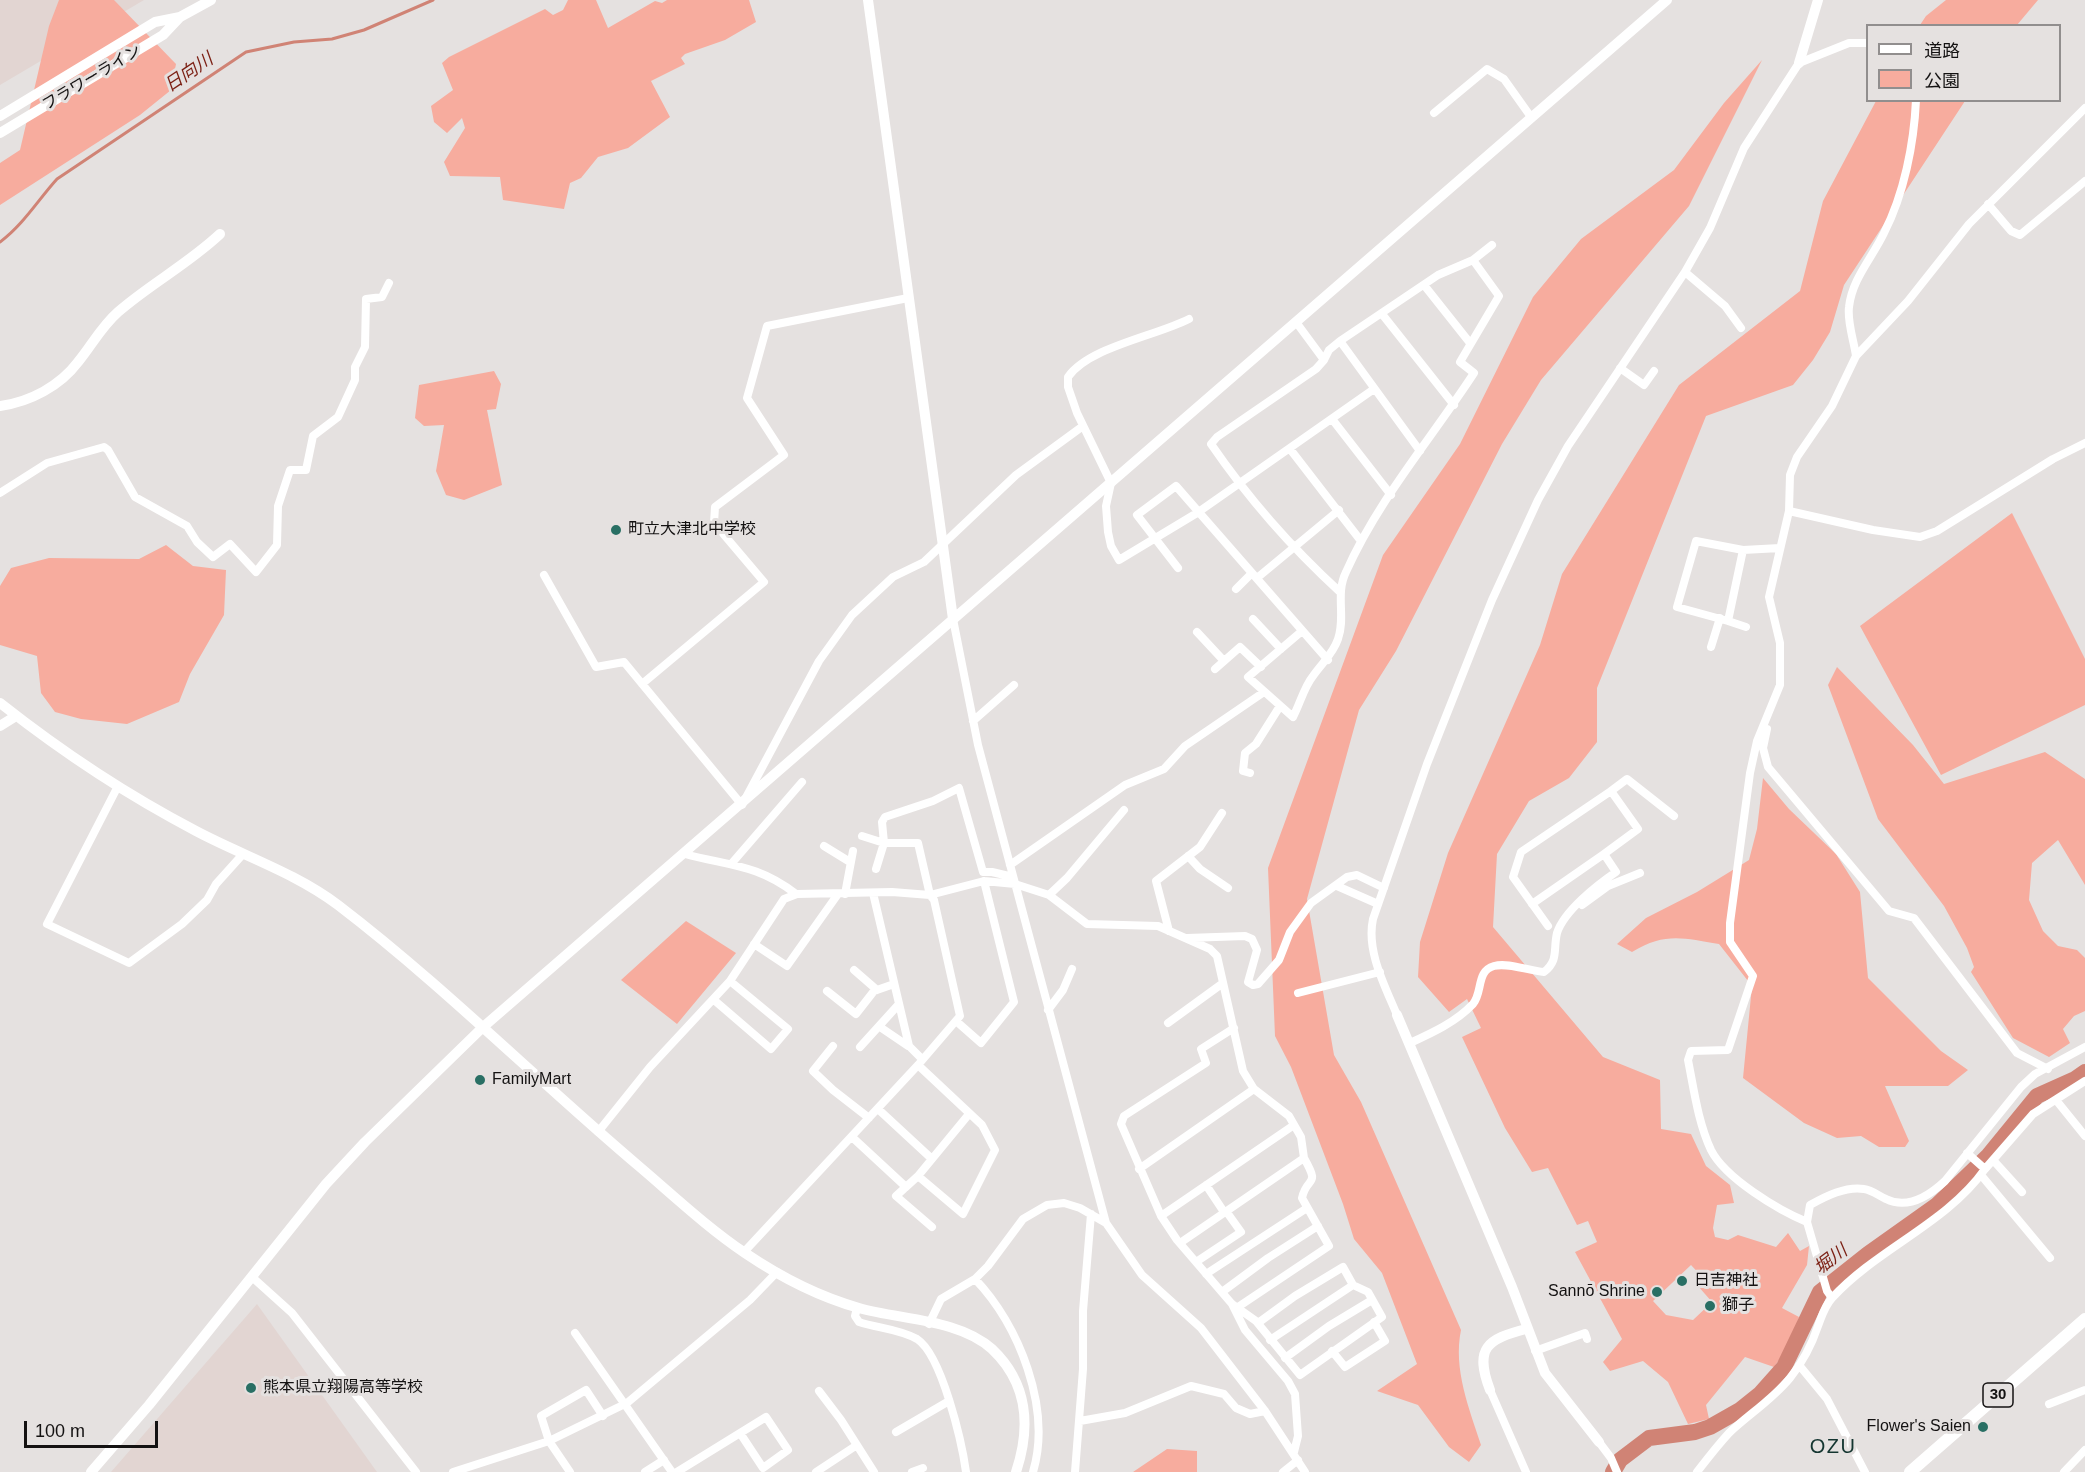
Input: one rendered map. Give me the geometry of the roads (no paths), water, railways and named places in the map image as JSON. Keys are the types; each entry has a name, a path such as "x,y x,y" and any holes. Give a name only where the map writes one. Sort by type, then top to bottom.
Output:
{"main road":[{"name":"30","path":"1910,1472 2085,1319"}],"street":[{"name":"フラワーライン","path":"0,116 155,22 180,17 211,0"},
{"path":"868,0 953,619 973,721 1106,1223 1143,1275 1201,1328 1294,1452 1305,1472"},
{"path":"91,1472 326,1184 365,1142 482,1028 742,805 1667,0"},
{"path":"1616,1471 1611,1458 1555,1387 1535,1351 1512,1287 1380,972 1370,931 1427,764 1515,549 1538,500 1568,446 1685,272 1710,228 1744,148 1799,63 1818,0"},
{"name":"フラワーライン","path":"0,133 163,35 180,17"},
{"path":"1799,63 1849,43 1866,43"},
{"path":"1434,113 1487,69 1504,79 1531,117"},
{"path":"1856,357 1848,310 1851,292 1885,232 1898,197 1911,139 1916,102"},
{"path":"1807,1222 1789,1214 1724,1168 1712,1152 1704,1132 1688,1060 1691,1051 1728,1050 1753,976 1730,942 1730,923 1750,773 1758,741 1780,685 1780,643 1768,597 1789,511 1790,476 1797,457 1833,406 1856,357 1908,301 1948,248 1988,204 2085,108"},
{"path":"1988,204 2011,231 2020,234 2085,181"},
{"path":"0,406 36,395 66,376 96,334 118,311 181,267 220,234"},
{"path":"1340,592 1239,484 1211,444 1216,437 1316,369 1329,350 1340,341 1438,275 1473,260 1492,245"},
{"path":"1302,631 1248,677 1293,717 1312,678 1328,660 1338,638 1342,620 1340,592 1344,575 1361,541 1474,374 1460,362 1498,296 1473,260"},
{"path":"1685,272 1725,306 1741,328"},
{"path":"0,493 47,463 104,447 141,502 187,526 197,542 213,557 230,544 256,572 277,544 278,506 290,470 306,470 313,436 338,417 355,380 355,367 365,348 366,299 382,297 389,283"},
{"path":"1424,285 1470,344"},
{"path":"642,684 764,582 714,523 715,507 784,454 747,398 767,326 908,298"},
{"path":"1382,314 1454,405"},
{"path":"1189,320 1104,350 1071,374 1068,387 1083,426 1111,483 1106,506 1108,532 1111,546 1119,560 1197,513 1374,389"},
{"path":"1296,322 1324,360"},
{"path":"1340,341 1420,451"},
{"path":"1620,368 1644,384 1654,371"},
{"path":"1332,419 1391,495"},
{"path":"742,805 819,661 852,615 893,577 924,562 1016,475 1083,426"},
{"path":"1789,511 1873,530 1920,537 1937,531 2053,459 2085,443"},
{"path":"1290,449 1361,541"},
{"path":"1178,568 1137,515 1176,486 1197,513 1255,575 1328,660"},
{"path":"1236,589 1339,510"},
{"path":"1746,627 1677,608 1696,541 1743,550 1780,548"},
{"path":"1711,646 1724,620 1743,550"},
{"path":"544,574 596,668 624,662 742,805"},
{"path":"1253,619 1281,649"},
{"path":"1197,632 1224,661"},
{"path":"1215,669 1240,647 1261,667"},
{"path":"973,721 1014,685"},
{"path":"1010,865 1125,784 1164,769 1185,746 1264,692"},
{"path":"0,703 78,762 117,788 243,854 288,873 318,891 414,968 598,1132 744,1252 777,1272 857,1308 957,1329 985,1343 1004,1362 1016,1380 1023,1399 1026,1422 1024,1446 1016,1472"},
{"path":"1243,771 1245,753 1256,744 1280,706"},
{"path":"1769,715 1763,748 1768,767 1889,911 1914,918 2017,1053 2048,1069"},
{"path":"0,726 16,716"},
{"path":"1548,926 1513,877 1521,852 1627,779 1674,816"},
{"path":"732,863 802,782"},
{"path":"117,788 47,924 129,963 182,924 207,900 216,884 243,854"},
{"path":"876,869 884,843 882,822 885,817 933,801 959,788 983,872 992,872 1049,895 1087,924 1158,926 1209,949 1216,956 1241,1065 1254,1089 1289,1116 1301,1137 1304,1158 1313,1174 1312,1182 1303,1192 1302,1198 1329,1246 1235,1305"},
{"path":"1532,904 1638,829 1611,791"},
{"path":"1049,895 1067,878 1124,810"},
{"path":"1169,931 1156,881 1200,847 1222,813"},
{"path":"744,1252 878,1109 960,1016 934,900 930,895 918,843 884,843 862,836"},
{"path":"824,846 850,862"},
{"path":"754,944 787,966 841,894 853,851"},
{"path":"685,854 732,863 775,878 796,894"},
{"path":"1410,1043 1440,1030 1474,1003 1482,974 1489,968 1497,964 1544,972 1553,965 1557,953 1557,933 1570,914 1596,886 1616,872 1604,854"},
{"path":"1188,856 1200,869 1228,888"},
{"path":"1570,914 1608,886 1640,873"},
{"path":"1185,938 1245,936 1252,939 1257,950 1248,981 1253,985 1258,984 1279,960 1290,932 1311,903 1347,877 1357,875 1384,888"},
{"path":"598,1132 650,1067 730,981 784,899 796,894 930,895 984,881 1014,881"},
{"path":"956,1021 981,1043 1014,1002 984,881"},
{"path":"1337,886 1378,904"},
{"path":"873,893 909,1046 920,1062 982,1125 995,1150 963,1214 918,1176"},
{"path":"1048,1010 1063,990 1072,969"},
{"path":"854,970 877,990"},
{"path":"1298,993 1380,972"},
{"path":"714,1000 771,1049 788,1029 730,981"},
{"path":"1168,1023 1223,983"},
{"path":"827,991 856,1014 877,990 894,984"},
{"path":"860,1047 899,1004"},
{"path":"880,1027 909,1046"},
{"path":"1234,1028 1201,1049 1206,1063 1124,1116 1121,1124 1161,1216 1206,1274 1235,1305 1257,1323 1300,1375 1382,1317 1368,1292 1353,1285 1343,1267 1295,1296 1257,1323"},
{"path":"833,1046 813,1071 869,1118"},
{"path":"1832,1298 1827,1292 1807,1222 1810,1205 1831,1194 1853,1189 1869,1190 1895,1203 1920,1199 1945,1181 2021,1087 2036,1074 2085,1047"},
{"path":"1697,1472 1728,1434 1760,1409 1799,1365 1822,1313 1832,1298 1882,1254 1972,1188 2033,1114 2085,1081"},
{"path":"1140,1169 1254,1089"},
{"path":"2056,1100 2085,1136"},
{"path":"878,1109 932,1159"},
{"path":"932,1227 896,1196 918,1176 969,1114"},
{"path":"1161,1216 1294,1125"},
{"path":"852,1137 906,1187"},
{"path":"1967,1153 2050,1258"},
{"path":"1180,1243 1304,1158"},
{"path":"1993,1160 2022,1192"},
{"path":"1196,1262 1241,1232 1206,1185"},
{"path":"928,1323 941,1299 975,1279 988,1266 1023,1219 1035,1211 1047,1205 1064,1203 1106,1223"},
{"path":"1206,1274 1307,1208"},
{"path":"1075,1472 1080,1421 1083,1311 1091,1214"},
{"path":"1222,1292 1268,1258 1318,1226"},
{"path":"453,1472 549,1440 627,1403 750,1300 777,1272"},
{"path":"252,1277 292,1312 416,1472"},
{"path":"975,1279 992,1296 998,1306 1018,1346 1031,1383 1039,1423 1037,1458 1033,1472"},
{"path":"1270,1340 1353,1285"},
{"path":"1285,1358 1329,1326 1372,1300"},
{"path":"1235,1305 1245,1330 1282,1373 1295,1394 1298,1436 1294,1452"},
{"path":"857,1308 855,1316 859,1322 919,1341 930,1356 962,1439 966,1472"},
{"path":"1332,1351 1345,1367 1385,1341 1374,1322"},
{"path":"1526,1329 1503,1335 1490,1343 1483,1352 1484,1371 1490,1390 1526,1472"},
{"path":"575,1333 627,1403 672,1472"},
{"path":"1535,1351 1585,1333 1587,1339"},
{"path":"1799,1365 1827,1399 1865,1472"},
{"path":"1080,1421 1125,1413 1191,1386 1224,1394 1236,1408 1250,1414 1264,1411"},
{"path":"570,1472 549,1440 541,1416 586,1390 603,1416"},
{"path":"2049,1404 2085,1390"},
{"path":"819,1391 874,1472"},
{"path":"896,1432 949,1401"},
{"path":"677,1472 740,1433 766,1417 788,1450 763,1468 740,1433"},
{"path":"816,1472 857,1446"},
{"path":"2064,1472 2085,1450"},
{"path":"645,1472 664,1460"},
{"path":"1283,1472 1299,1460"},
{"path":"912,1472 923,1468"}],"waterway":[{"name":"日向川","path":"0,242 23,220 57,179 246,52 294,42 332,39 364,30 433,0"},
{"name":"堀川","path":"1613,1472 1620,1460 1649,1438 1695,1432 1710,1427 1740,1410 1760,1394 1784,1367 1820,1292 1868,1254 1937,1205 1988,1156 2037,1096 2085,1072"}],"place":[{"name":"町立大津北中学校","path":"616,530"},
{"name":"FamilyMart","path":"480,1080"},
{"name":"日吉神社","path":"1682,1281"},
{"name":"Sannō Shrine","path":"1657,1292"},
{"name":"獅子","path":"1710,1306"},
{"name":"熊本県立翔陽高等学校","path":"251,1388"},
{"name":"Flower's Saien","path":"1983,1427"}],"district":[{"name":"OZU","path":"1833,1447"}]}
